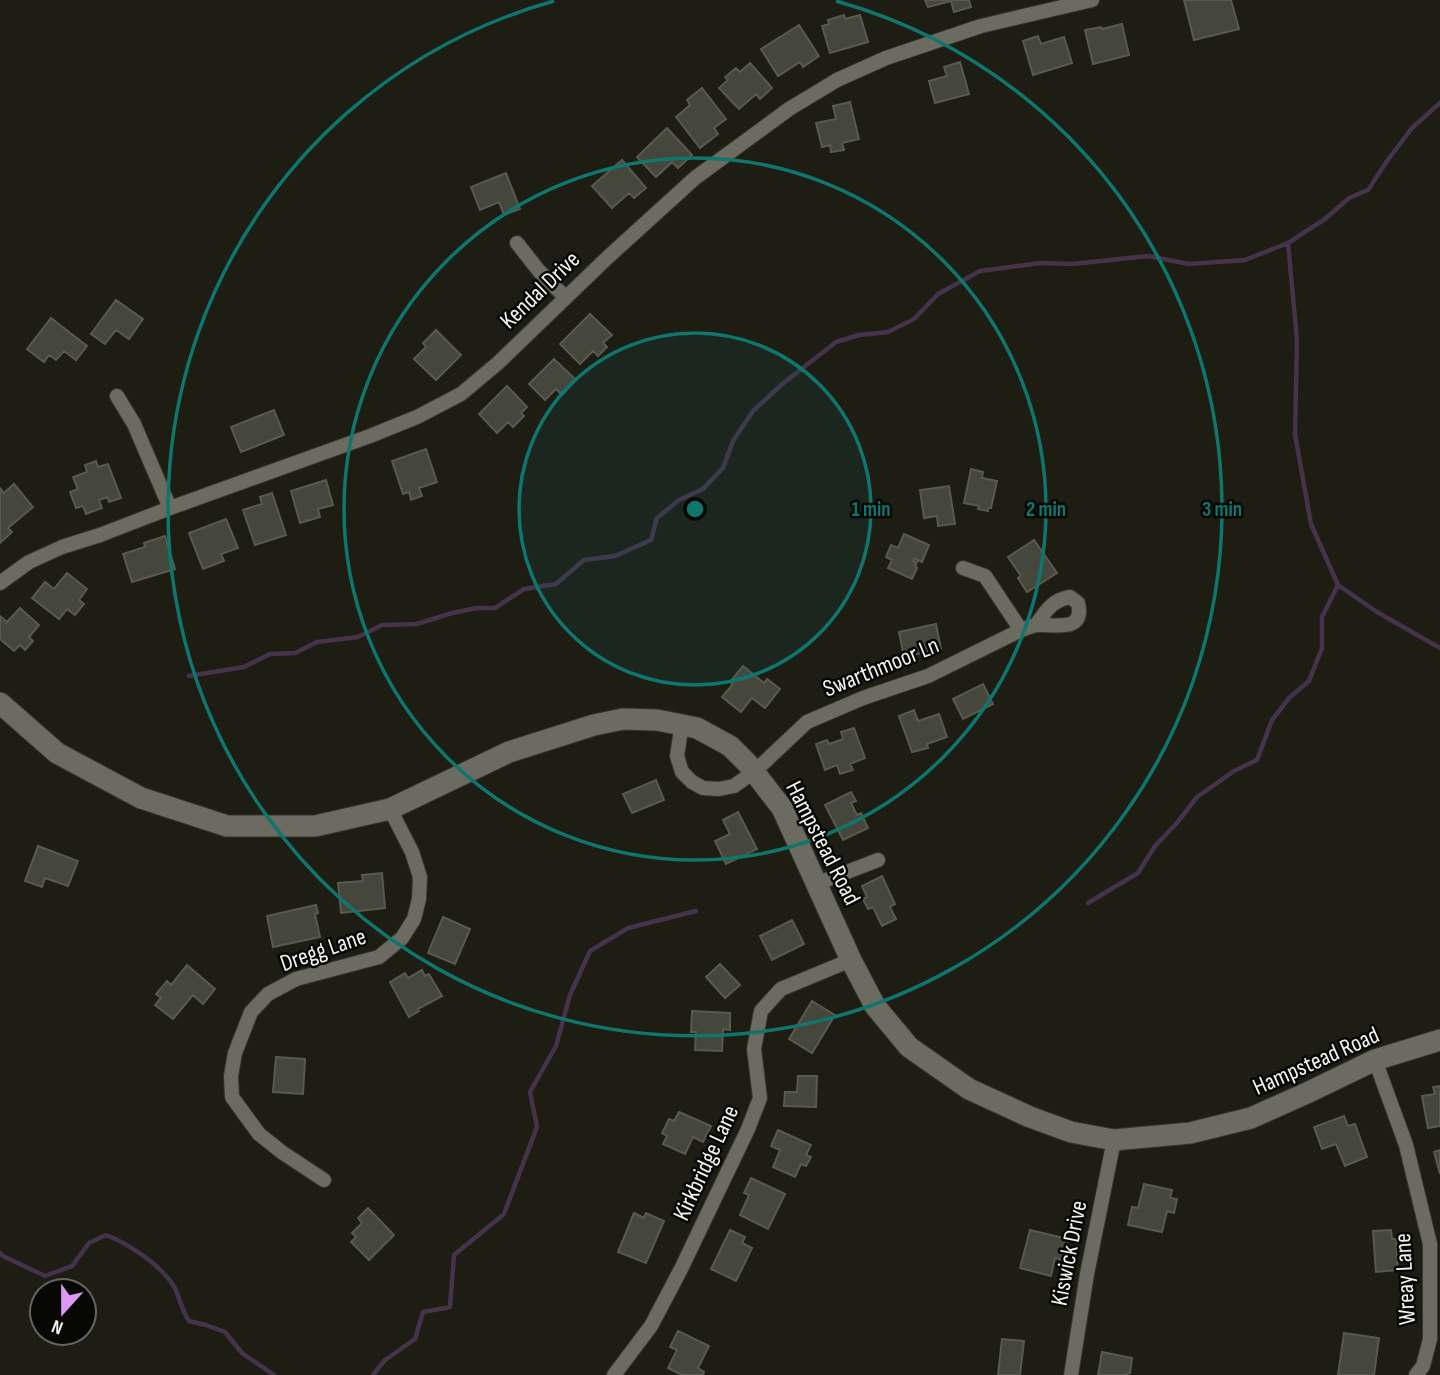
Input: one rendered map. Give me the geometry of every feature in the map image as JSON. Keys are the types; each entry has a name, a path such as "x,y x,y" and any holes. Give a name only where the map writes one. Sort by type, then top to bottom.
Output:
{"street":[{"name":"Kendal Drive","path":"0,583 29,562 62,547 370,436 417,417 461,394 498,363 565,297 695,178 789,109 837,80 886,58 1057,4 1092,0"},
{"path":"517,243 539,271 565,297"},
{"path":"117,396 134,424 170,508"},
{"path":"963,568 985,576 1021,630"},
{"name":"Swarthmoor Ln","path":"682,724 677,756 682,772 703,788 734,786 755,771 807,722 863,698 929,676 1036,625"},
{"name":"Hampstead Road","path":"0,704 57,753 141,798 227,826 315,826 390,808 509,752 594,725 624,719 657,720 697,728 730,746 755,771 782,808 850,960 875,1006 909,1047 969,1088 1030,1117 1071,1132 1114,1140 1190,1133 1251,1118 1375,1060 1440,1040"},
{"name":"Dregg Lane","path":"324,1180 259,1134 232,1097 230,1076 234,1053 251,1012 268,994 296,979 379,957 402,938 414,919 419,900 420,877 412,852 390,808"},
{"path":"816,884 878,860"},
{"name":"Kirkbridge Lane","path":"614,1375 651,1326 748,1129 760,1098 754,1049 761,1011 780,989 850,960"},
{"name":"Wreay Lane","path":"1375,1060 1406,1145 1430,1244 1430,1339 1423,1366 1416,1375"},
{"name":"Kiswick Drive","path":"1071,1375 1087,1274 1114,1140"}],"building":[{"path":"925,0 969,0 971,7 954,12 951,1 928,7"},
{"path":"1184,0 1231,0 1239,29 1194,40"},
{"path":"844,15 845,19 860,15 868,42 830,53 822,26 829,24 828,20"},
{"path":"1122,24 1129,55 1093,64 1085,30"},
{"path":"799,25 819,56 803,67 800,62 778,76 761,49"},
{"path":"1038,36 1041,44 1064,37 1072,63 1033,75 1023,41"},
{"path":"960,62 969,94 935,103 929,81 947,76 944,67"},
{"path":"750,63 772,88 760,99 756,94 739,109 719,88 728,80 725,77 736,68 740,72"},
{"path":"702,88 726,119 714,128 718,134 700,148 676,117 690,105 687,100"},
{"path":"850,102 859,139 842,143 844,150 831,152 830,145 822,147 816,123 836,119 833,106"},
{"path":"667,128 692,155 678,168 672,162 656,177 637,157"},
{"path":"622,160 646,188 634,198 629,193 612,208 592,186"},
{"path":"506,173 520,209 504,215 499,202 480,210 471,187"},
{"path":"116,300 143,319 129,339 116,330 105,344 91,334"},
{"path":"590,314 612,335 603,343 607,347 598,356 593,351 580,364 560,344"},
{"path":"51,318 87,346 76,360 64,351 56,360 49,355 44,362 27,349"},
{"path":"436,330 461,355 436,380 414,359 426,347 423,343"},
{"path":"554,359 576,380 562,395 556,389 545,400 529,384"},
{"path":"507,386 527,407 521,413 524,416 513,427 508,422 497,433 479,414"},
{"path":"274,410 284,435 241,452 231,427"},
{"path":"426,449 437,482 419,488 422,496 411,500 409,492 403,494 392,461"},
{"path":"96,461 98,467 108,464 121,498 109,502 107,497 99,500 102,508 86,514 83,506 76,508 70,492 78,489 73,477 87,472 85,465"},
{"path":"971,469 983,472 982,478 997,481 988,511 964,503"},
{"path":"326,480 333,505 318,509 320,517 300,523 291,491"},
{"path":"14,484 33,507 8,528 12,532 0,543 0,488 4,493"},
{"path":"949,486 955,524 938,526 937,516 924,518 920,490"},
{"path":"272,493 286,535 255,545 243,510 262,504 260,497"},
{"path":"226,519 238,548 221,554 224,561 203,569 189,533"},
{"path":"904,534 929,545 922,562 914,558 917,568 912,579 888,568 892,560 886,557 891,545 898,548"},
{"path":"165,536 175,569 132,582 123,554 145,547 144,543"},
{"path":"1034,540 1057,573 1027,592 1018,578 1021,576 1008,557"},
{"path":"67,573 87,589 79,600 84,604 75,615 67,609 59,619 32,598 45,582 54,589"},
{"path":"20,608 39,625 29,637 33,641 25,650 20,645 14,651 0,639 0,616 7,622"},
{"path":"936,624 941,649 904,657 899,632"},
{"path":"743,666 764,683 767,679 780,689 765,708 752,698 741,712 722,697"},
{"path":"983,684 993,704 963,719 953,699"},
{"path":"914,710 918,721 939,714 947,737 927,744 928,748 912,752 899,716"},
{"path":"854,728 865,758 850,764 853,770 840,774 837,765 825,770 816,744 827,740 829,744 843,739 841,732"},
{"path":"656,780 664,800 632,813 623,794"},
{"path":"851,792 856,801 851,803 857,815 861,813 868,828 843,840 825,805"},
{"path":"738,812 757,849 726,864 715,841 730,834 723,820"},
{"path":"38,846 78,861 68,886 45,878 42,887 25,881"},
{"path":"382,873 385,908 341,913 338,883 363,881 362,875"},
{"path":"882,876 895,904 890,907 896,919 882,926 873,907 868,909 863,899 867,897 862,886"},
{"path":"316,905 318,913 315,914 320,937 273,947 267,916"},
{"path":"443,917 470,929 455,964 428,953"},
{"path":"792,920 804,944 772,960 760,936"},
{"path":"720,964 740,985 725,998 706,977"},
{"path":"187,965 215,989 203,1004 193,995 173,1019 155,1005 161,998 156,994 167,981 171,985"},
{"path":"422,970 425,976 429,974 442,996 409,1017 390,982 405,973 408,978"},
{"path":"812,1001 835,1015 812,1053 789,1039"},
{"path":"692,1011 730,1013 730,1030 723,1029 722,1051 695,1050 696,1032 691,1032"},
{"path":"276,1057 305,1059 303,1094 273,1092"},
{"path":"798,1076 817,1076 816,1107 784,1106 785,1092 797,1092"},
{"path":"1440,1086 1440,1126 1428,1128 1422,1096 1435,1094 1433,1087"},
{"path":"679,1112 711,1126 703,1142 693,1137 685,1154 663,1144 667,1136 662,1133 669,1119 674,1121"},
{"path":"1344,1116 1348,1126 1355,1124 1367,1157 1345,1166 1336,1144 1322,1149 1314,1127"},
{"path":"778,1130 811,1145 806,1155 811,1157 806,1166 801,1164 795,1177 773,1167 780,1150 771,1146"},
{"path":"1440,1150 1440,1174 1434,1152"},
{"path":"751,1178 785,1194 768,1229 740,1215 749,1195 744,1193"},
{"path":"1144,1184 1172,1190 1170,1198 1177,1199 1174,1213 1167,1211 1162,1232 1128,1225 1132,1207 1138,1208"},
{"path":"368,1208 394,1235 369,1260 351,1242 356,1237 352,1233 362,1223 358,1218"},
{"path":"634,1213 644,1218 646,1213 664,1221 646,1263 618,1252"},
{"path":"730,1230 745,1237 742,1243 752,1248 736,1281 711,1269"},
{"path":"1030,1230 1068,1239 1063,1260 1055,1258 1051,1276 1020,1268"},
{"path":"1391,1230 1392,1239 1396,1239 1398,1270 1376,1272 1373,1231"},
{"path":"678,1331 709,1346 698,1368 704,1372 703,1375 682,1375 668,1368 677,1350 670,1347"},
{"path":"1344,1333 1379,1338 1374,1375 1338,1375"},
{"path":"1002,1339 1024,1341 1020,1375 998,1375"},
{"path":"1102,1352 1132,1358 1130,1373 1098,1375"}],"waterway":[{"path":"189,676 244,667 270,654 295,653 317,642 358,637 382,625 417,624 452,613 495,608 524,589 556,584 584,560 615,556 651,540 657,518 679,500 703,489 723,468 733,441 753,411 836,342 859,335 888,332 914,319 938,294 980,271 1040,263 1072,264 1148,256 1189,264 1245,260 1288,243 1325,219 1349,198 1368,190 1412,128 1440,103"},
{"path":"1088,903 1138,873 1155,846 1197,797 1234,771 1257,760 1272,720 1289,698 1309,681 1322,648 1322,617 1338,585 1311,524 1295,434 1297,340 1288,243"},
{"path":"1338,585 1377,612 1440,648"},
{"path":"373,1375 385,1360 415,1339 423,1312 450,1307 454,1255 504,1214 537,1127 530,1092 556,1046 570,995 590,951 628,928 696,911"},
{"path":"0,1253 45,1276 72,1266 89,1243 106,1235 133,1249 168,1277 189,1321 225,1332 242,1353 274,1375"}]}
